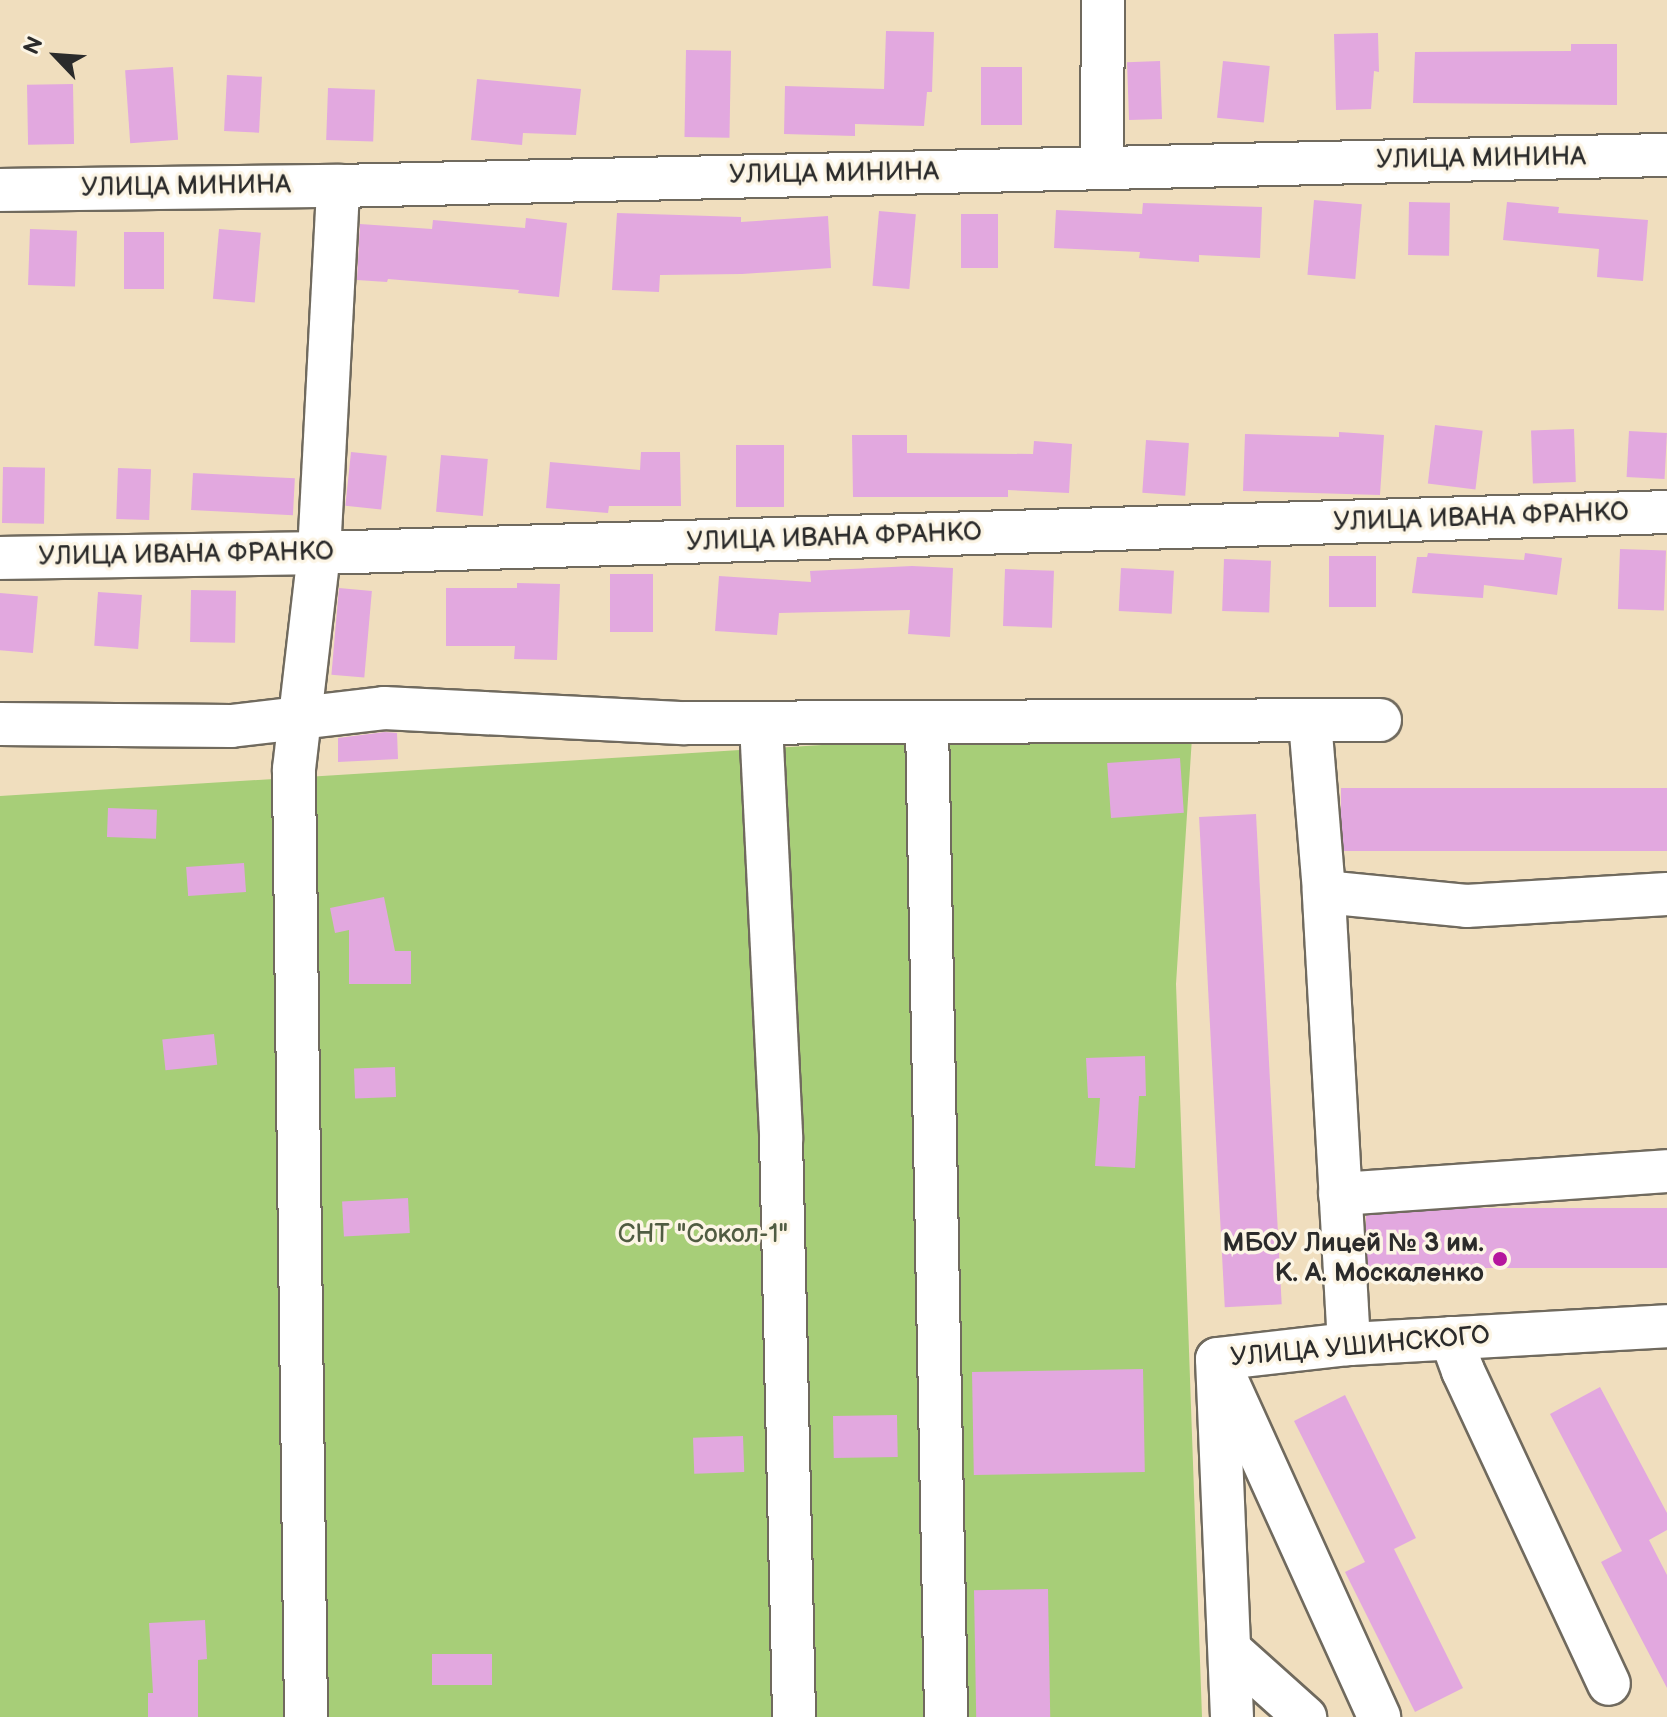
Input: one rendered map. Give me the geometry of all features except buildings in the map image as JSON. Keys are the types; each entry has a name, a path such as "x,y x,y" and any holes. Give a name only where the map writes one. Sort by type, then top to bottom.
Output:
{"street":[{"path":"1102,167 1103,0"},
{"name":"УЛИЦА МИНИНА","path":"0,190 338,186 1667,155"},
{"path":"306,1717 294,769 319,553 338,186"},
{"name":"УЛИЦА ИВАНА ФРАНКО","path":"0,558 319,553 1667,512"},
{"path":"0,724 231,726 384,708 761,724 1380,720"},
{"path":"1310,721 1324,892 1349,1344"},
{"path":"761,724 781,1138 794,1717"},
{"path":"927,724 946,1717"},
{"path":"1324,892 1466,906 1667,894"},
{"path":"1340,1194 1667,1171"},
{"name":"УЛИЦА УШИНСКОГО","path":"1232,1717 1217,1359 1349,1344 1667,1326"},
{"path":"1451,1338 1463,1371 1609,1684"},
{"path":"1217,1359 1379,1717"},
{"path":"1230,1650 1305,1717"}],"green space":[{"name":"СНТ \"Сокол-1\"","path":"1193,722 1176,984 1202,1717 0,1717 0,796"}],"place":[{"name":"МБОУ Лицей № 3 им. К. А. Москаленко","path":"1500,1259"}]}
